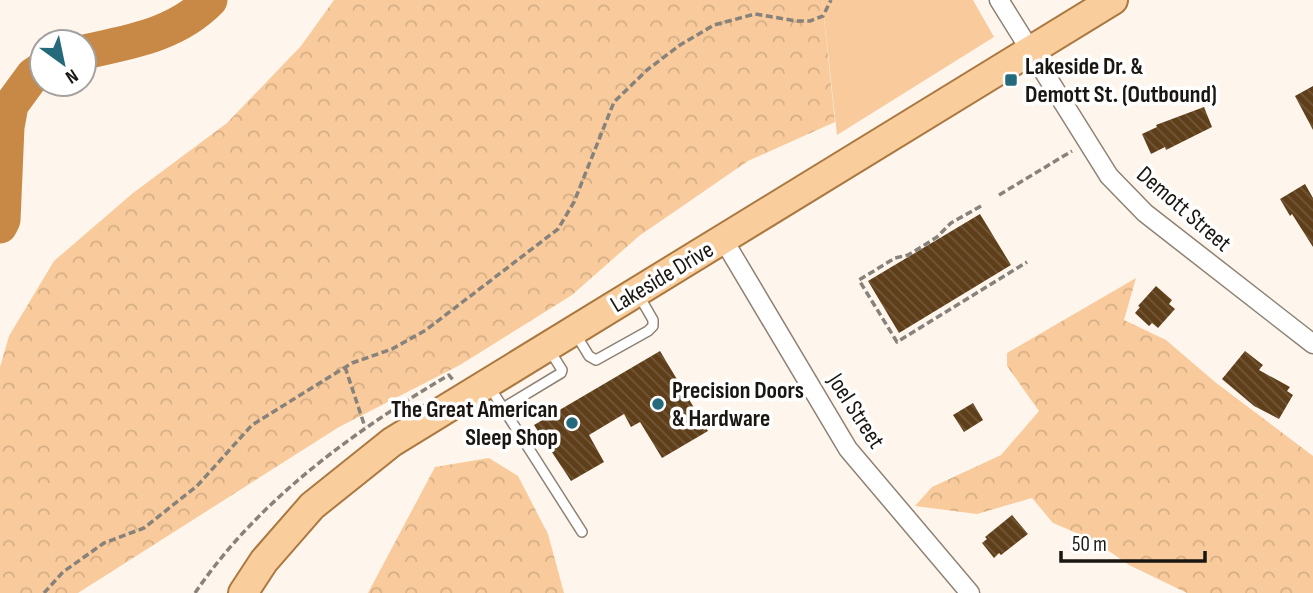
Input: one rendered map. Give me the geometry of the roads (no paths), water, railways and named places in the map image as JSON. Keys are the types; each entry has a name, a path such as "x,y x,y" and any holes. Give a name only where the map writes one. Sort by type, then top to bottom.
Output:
{"main road":[{"name":"Lakeside Drive","path":"243,593 264,561 312,506 391,442 1113,0"}],"street":[{"name":"Demott Street","path":"999,0 1109,176 1145,213 1313,344"},
{"name":"Joel Street","path":"723,239 848,449 970,593"}],"lane":[{"path":"573,331 589,356 596,360 648,331 653,326 653,320 637,293"},
{"path":"503,408 561,373 562,369 547,346"},
{"path":"487,383 582,532"}],"waterway":[{"path":"98,49 167,29 197,12 210,0"},
{"path":"0,226 3,220 7,127 11,105 28,82"}],"place":[{"name":"Lakeside Dr. & Demott St. (Outbound)","path":"1011,80"},
{"name":"Precision Doors & Hardware","path":"658,404"},
{"name":"The Great American Sleep Shop","path":"572,423"}]}
